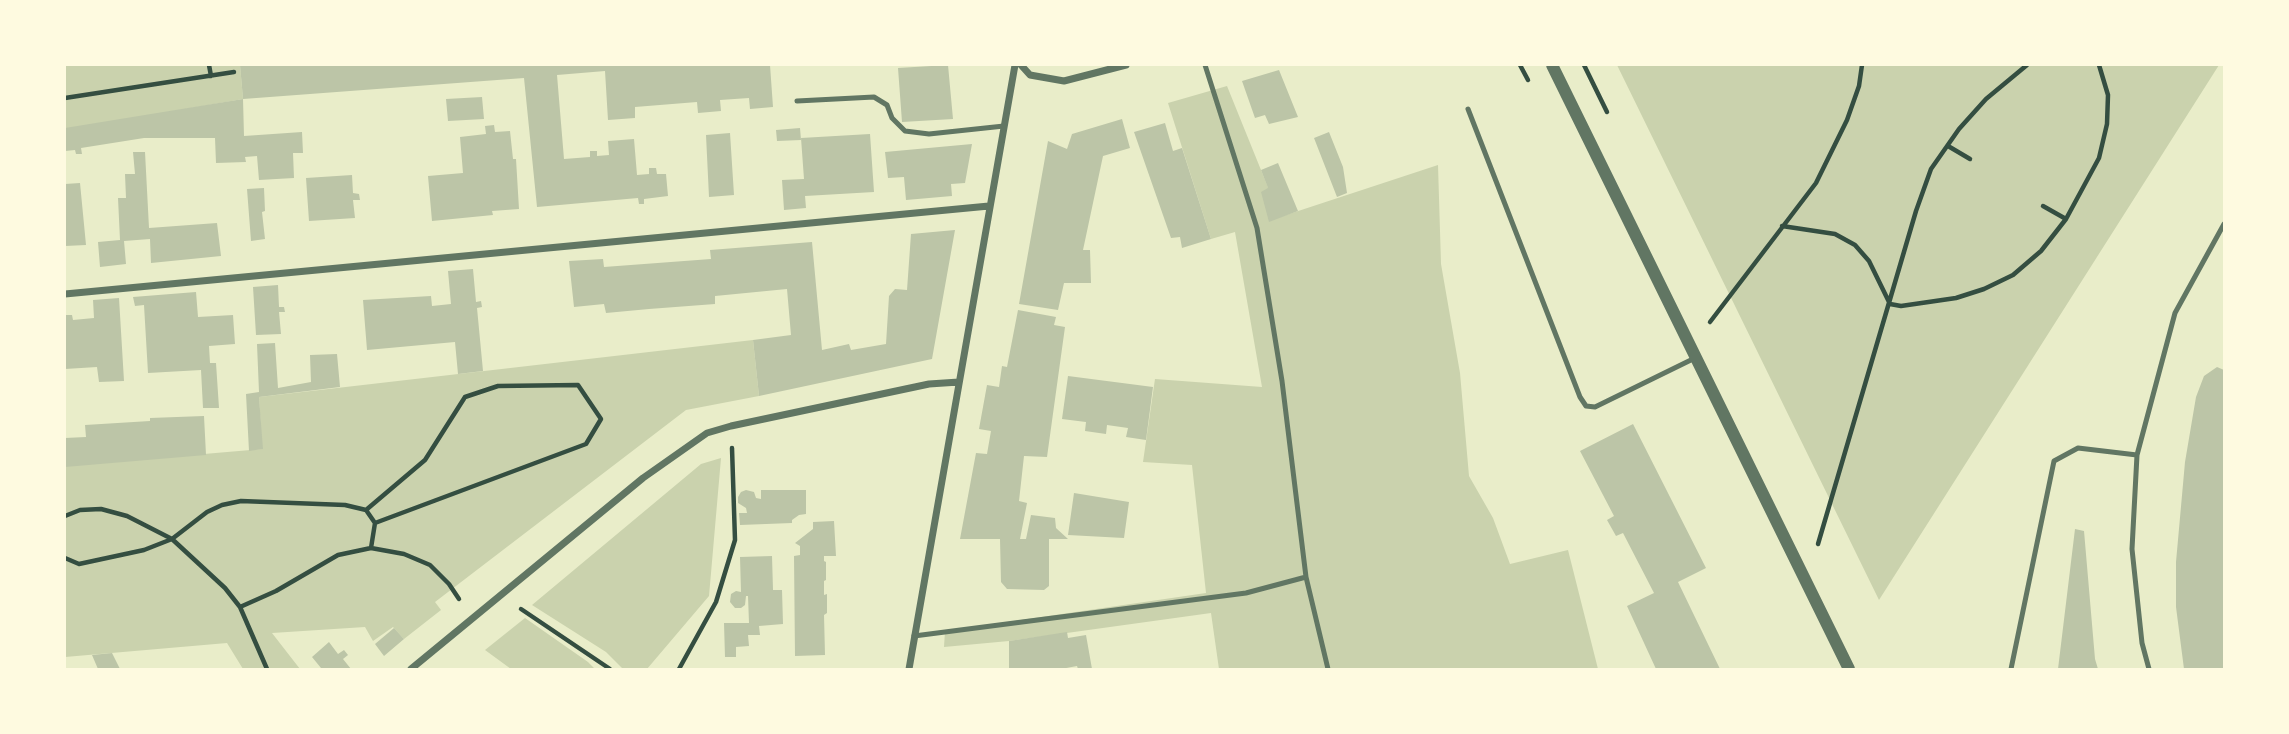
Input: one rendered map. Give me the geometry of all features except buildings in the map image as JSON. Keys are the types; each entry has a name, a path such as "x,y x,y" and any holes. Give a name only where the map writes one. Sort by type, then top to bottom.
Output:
{"street":[{"path":"909,669 1015,65"},
{"path":"1021,65 1030,75 1063,81 1126,65"},
{"path":"1552,65 1849,669"},
{"path":"65,294 989,206"},
{"path":"411,669 643,478 707,433 929,384 959,382"}],"lane":[{"path":"1205,65 1257,228 1282,381 1306,577 1328,669"},
{"path":"797,101 874,97 887,105 892,118 905,131 929,135 1004,126"},
{"path":"1468,109 1580,397 1586,406 1595,407 1695,358"},
{"path":"2149,669 2142,643 2132,549 2137,456 2175,313 2224,224"},
{"path":"2011,669 2054,461 2077,449 2137,456"},
{"path":"915,636 1246,593 1306,577"}],"path":[{"path":"209,65 211,76"},
{"path":"1710,322 1816,183 1847,120 1859,86 1862,65"},
{"path":"1818,544 1916,211 1931,169 1959,129 1986,99 2027,65"},
{"path":"1890,304 1901,306 1956,298 2013,275 2041,251 2066,219 2099,158 2107,124 2108,95 2099,65"},
{"path":"65,98 234,72"},
{"path":"1948,146 1970,159"},
{"path":"2043,206 2066,219"},
{"path":"1782,226 1835,234 1855,245 1869,261 1890,304"},
{"path":"366,510 425,460 465,397 498,386 578,384 601,419 586,444 375,523"},
{"path":"679,669 716,602 735,540 731,426"},
{"path":"65,558 79,564 144,550 173,539 207,512 241,501 345,505 366,510 375,523 371,548"},
{"path":"65,516 80,510 101,509 127,516 173,539 225,588 240,607 267,669"},
{"path":"240,607 276,591 338,555 371,548 404,554 430,565 449,584 473,619"},
{"path":"514,604 610,669"}],"green space":[{"path":"65,65 240,65 243,99 65,130"},
{"path":"1617,65 2219,65 1879,600"},
{"path":"1227,86 1280,217 1438,165 1441,264 1460,373 1469,476 1493,518 1510,564 1568,550 1598,669 1219,669 1211,613 1009,641 944,647 945,631 1206,593 1192,465 1143,462 1155,379 1262,387 1235,232 1211,239 1168,103"},
{"path":"753,340 759,396 686,410 435,602 441,610 404,639 393,627 373,641 365,627 272,633 300,669 243,669 227,643 65,657 65,466 262,449 259,397"},
{"path":"721,458 709,596 647,669 623,669 606,652 532,605 701,464"},
{"path":"525,618 595,669 511,669 485,650"}]}
